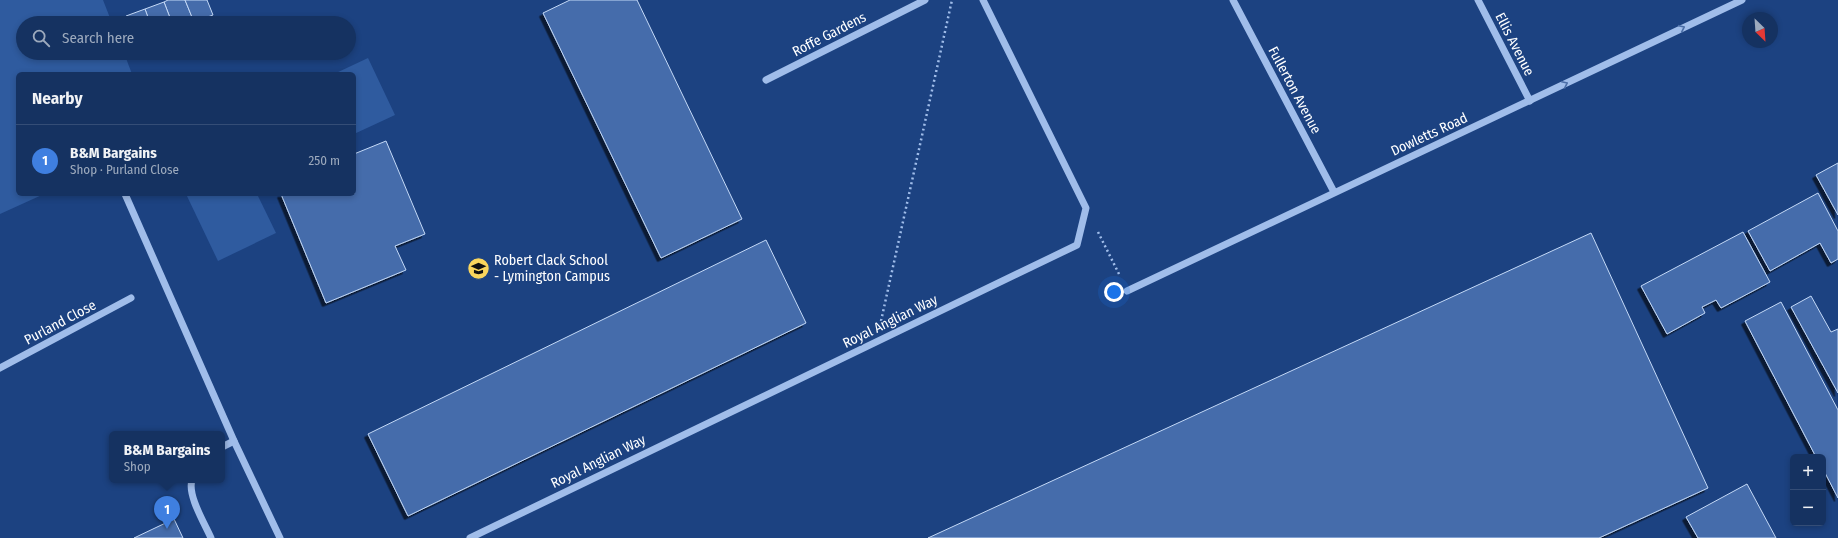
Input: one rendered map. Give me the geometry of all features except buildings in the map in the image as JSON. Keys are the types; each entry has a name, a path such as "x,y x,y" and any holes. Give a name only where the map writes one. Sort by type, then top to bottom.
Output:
{"street":[{"name":"Roffe Gardens","path":"766,80 925,0"},
{"path":"983,0 1086,208"},
{"name":"Fullerton Avenue","path":"1233,0 1334,192"},
{"name":"Ellis Avenue","path":"1478,0 1530,101"},
{"name":"Dowletts Road","path":"1127,291 1742,0"},
{"path":"126,196 234,441 280,538"},
{"name":"Royal Anglian Way","path":"470,538 876,341 1077,246 1086,208"},
{"name":"Purland Close","path":"0,368 131,298"},
{"path":"225,446 234,441"},
{"path":"191,483 195,504 211,538"}],"path":[{"path":"876,341 952,0"},
{"path":"1086,208 1127,291"}],"shaded area":[{"path":"0,0 103,0 109,16 16,16 16,60 127,60 131,72 16,72 16,196 40,196 0,214"},
{"path":"368,58 395,115 356,133 356,72 338,72"},
{"path":"187,196 258,196 276,233 218,261"}],"place":[{"name":"Robert Clack School - Lymington Campus","path":"478,268"},
{"name":"B&M Bargains","path":"167,529"}]}
